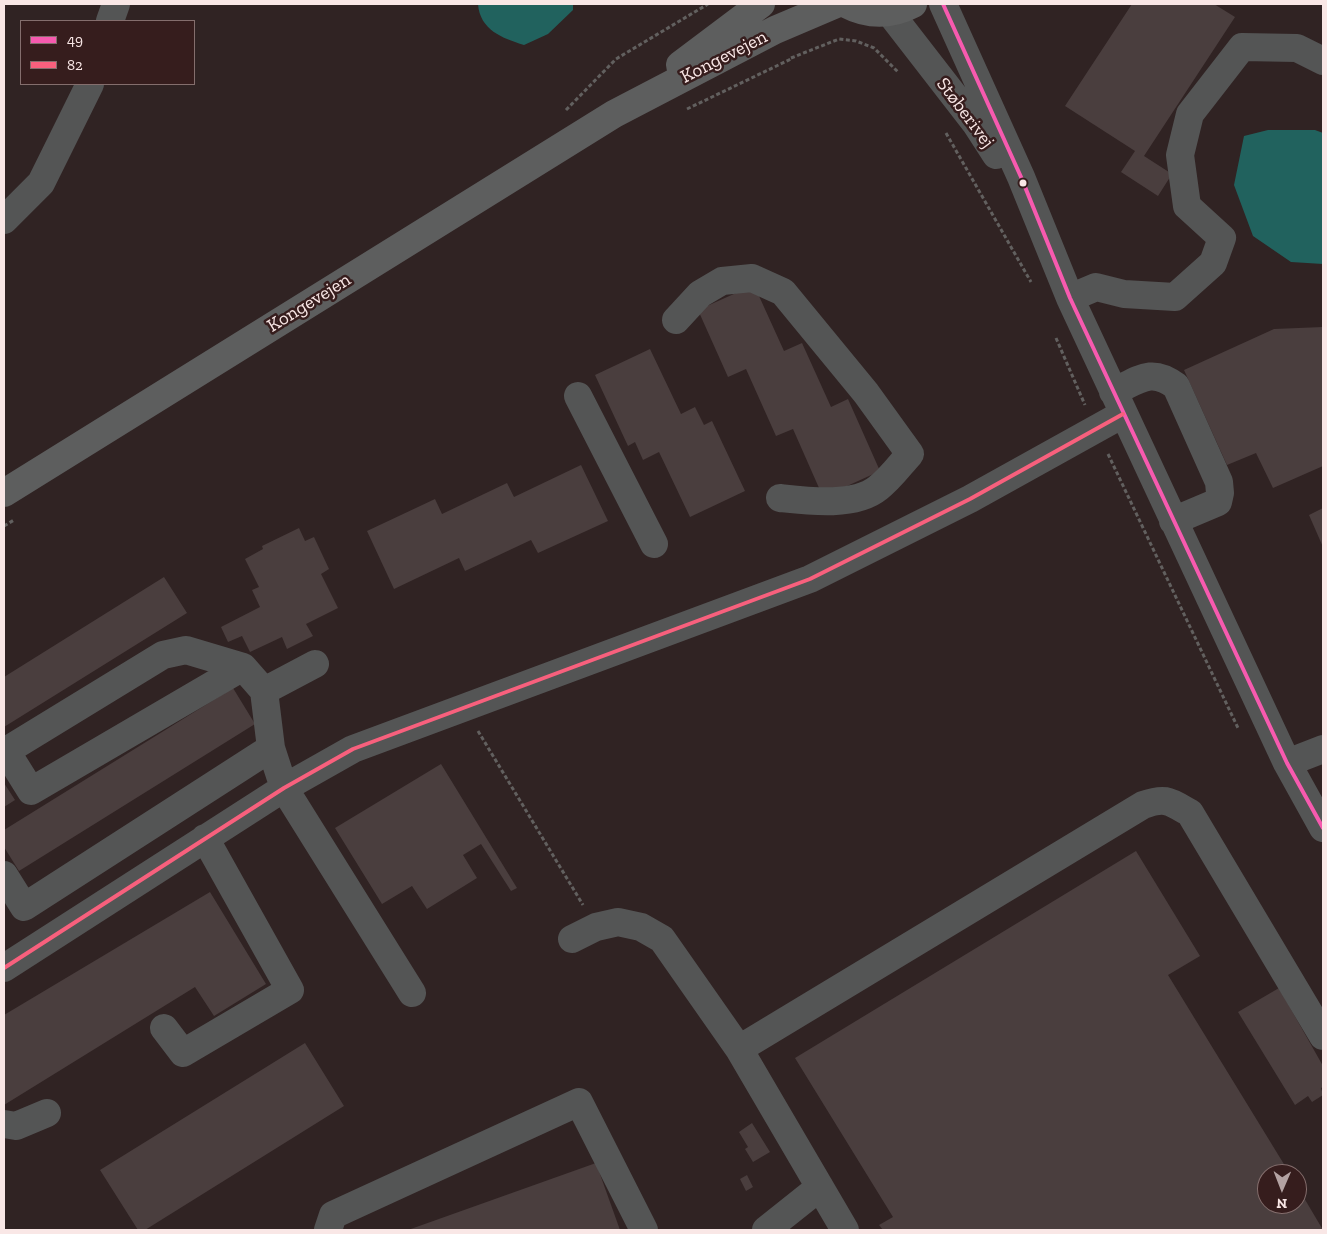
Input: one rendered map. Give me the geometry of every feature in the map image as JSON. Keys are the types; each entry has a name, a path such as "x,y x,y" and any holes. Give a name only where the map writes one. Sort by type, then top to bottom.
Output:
{"main road":[{"name":"Kongevejen","path":"614,114 761,4"},
{"name":"Kongevejen","path":"4,493 614,114 775,30 836,4"},
{"path":"846,4 856,10 873,14 902,8"}],"street":[{"path":"110,20 116,4"},
{"name":"Støberivej","path":"943,4 1021,177 1034,215 1118,403 1287,763 1323,828"},
{"name":"Støberivej","path":"902,8 930,66 976,124 1034,215"},
{"path":"1070,298 1096,287 1124,294 1175,296 1213,263 1222,238 1186,206 1180,155 1190,114 1242,47 1297,48 1323,61"},
{"path":"4,220 42,183 90,85"},
{"path":"676,320 700,294 722,281 752,278 783,292 866,394 910,454 878,489 851,499 818,502 780,498"},
{"path":"4,968 284,788 353,749 465,709 810,579 970,499 1118,403 1150,375 1164,376 1176,386 1219,482 1220,493 1218,502 1173,521"},
{"path":"578,396 654,544"},
{"path":"243,667 31,791 5,751 163,655 186,650 243,667 264,691 271,748 284,788 412,994"},
{"path":"264,691 315,664"},
{"path":"4,875 24,907 271,748"},
{"path":"1287,763 1323,749"},
{"path":"739,1049 1134,810 1160,800 1172,803 1190,812 1323,1036"},
{"path":"164,1028 183,1053 290,990 205,838"},
{"path":"572,939 596,927 618,922 641,927 662,939 739,1049 845,1230"},
{"path":"328,1230 333,1215 578,1102 644,1230"},
{"path":"4,1124 16,1126 47,1113"},
{"path":"766,1230 820,1187"}],"path":[{"path":"559,117 616,59 708,4"},
{"path":"775,30 791,58 839,38 856,41 874,48 907,80 930,66"},
{"path":"465,709 596,927"}],"water":[{"path":"478,4 573,4 573,10 548,34 524,45 500,36 488,27 483,20"},
{"path":"1268,130 1315,130 1323,133 1323,264 1291,262 1253,236 1234,185 1244,136"}],"building":[{"path":"1132,4 1214,4 1235,17 1144,156 1172,174 1158,196 1121,172 1135,151 1065,106"},
{"path":"754,285 784,351 802,343 831,407 848,399 880,471 823,497 793,429 776,436 746,369 728,377 698,310"},
{"path":"1323,327 1323,466 1273,488 1256,453 1227,465 1184,370 1274,329"},
{"path":"650,349 681,414 695,407 704,425 712,421 745,491 690,517 659,452 643,460 635,442 628,446 595,375"},
{"path":"581,465 608,521 538,553 531,540 465,571 459,558 394,589 367,531 435,499 442,514 507,483 514,497"},
{"path":"1323,508 1323,547 1309,515"},
{"path":"299,528 305,541 314,537 329,569 321,574 338,608 306,624 313,636 287,649 282,637 250,652 242,636 228,642 221,627 260,607 252,590 259,587 245,559 263,549 262,546"},
{"path":"164,577 187,613 4,727 4,677"},
{"path":"233,688 255,724 19,871 4,847 4,830"},
{"path":"441,764 517,888 511,891 481,844 463,855 477,878 427,909 412,886 382,904 335,828"},
{"path":"4,783 15,800 4,807"},
{"path":"1136,851 1200,956 1168,975 1284,1164 1257,1164 1257,1214 1307,1214 1307,1203 1323,1230 883,1230 879,1225 893,1217 795,1058"},
{"path":"210,892 266,984 214,1016 195,987 4,1105 4,1015"},
{"path":"1279,988 1323,1066 1323,1087 1321,1088 1323,1095 1312,1102 1308,1096 1295,1105 1238,1012"},
{"path":"305,1043 344,1106 145,1230 138,1230 100,1170"},
{"path":"752,1123 770,1152 753,1162 745,1149 748,1147 739,1132"},
{"path":"596,1163 620,1230 408,1230"},
{"path":"747,1175 753,1187 746,1191 740,1179"}],"transit line":[{"name":"49","path":"943,4 1021,177 1070,298 1287,763 1323,828"},
{"name":"82","path":"4,968 284,788 353,749 810,579 970,499 1123,414"}]}
